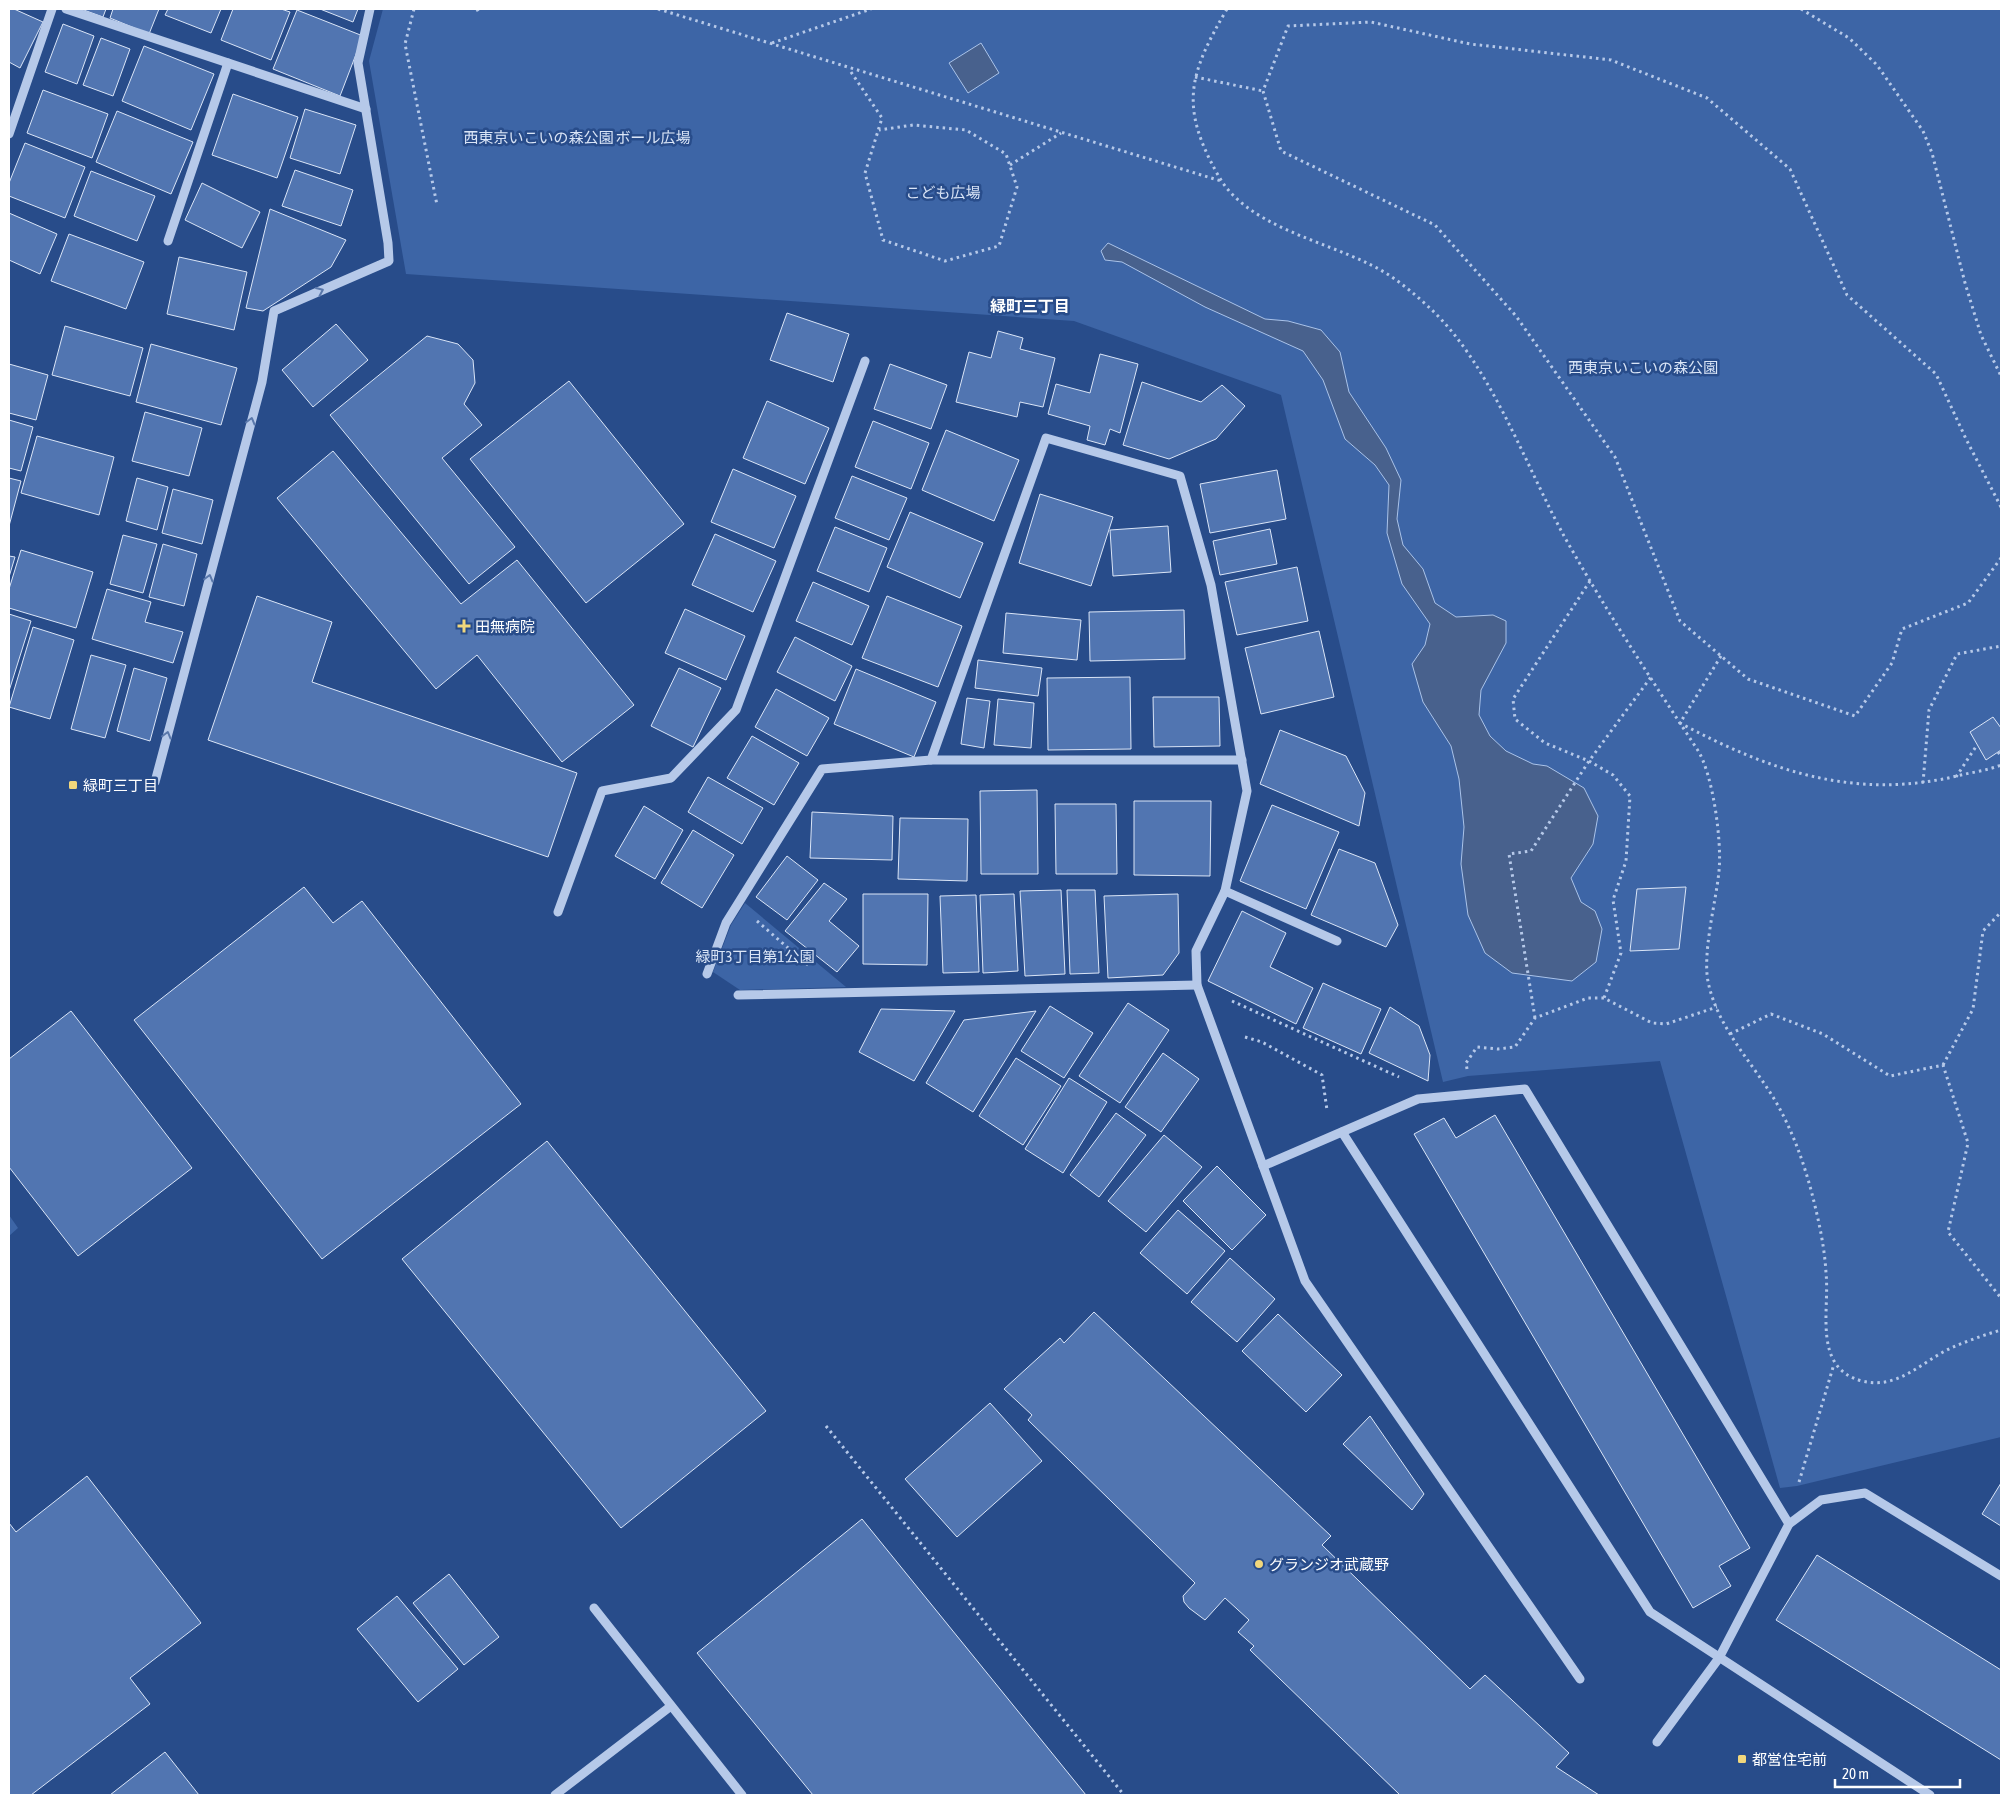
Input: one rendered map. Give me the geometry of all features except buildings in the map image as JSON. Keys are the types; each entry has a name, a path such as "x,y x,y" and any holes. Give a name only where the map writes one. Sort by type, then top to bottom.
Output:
{"street":[{"path":"9,134 52,9"},
{"path":"66,9 366,109"},
{"path":"155,782 262,382 274,311 389,261 388,243 358,63 370,9"},
{"path":"168,241 228,63"},
{"path":"558,912 602,791 671,778 736,710 865,362"},
{"path":"931,760 1046,438 1180,476 1211,585 1247,791 1225,891 1196,951 1197,985 1305,1281 1580,1679"},
{"path":"707,974 726,923 822,769 931,760 1242,760"},
{"path":"1225,891 1337,941"},
{"path":"738,995 1197,985"},
{"path":"1263,1166 1418,1099 1525,1089 1789,1524"},
{"path":"1342,1132 1650,1612 1930,1795"},
{"path":"1657,1742 1718,1658 1789,1524 1821,1500 1865,1493 2001,1576"},
{"path":"594,1608 742,1795"},
{"path":"555,1795 671,1706"}],"path":[{"path":"414,9 405,44 437,205"},
{"path":"658,9 1221,181"},
{"path":"771,44 871,9"},
{"path":"1227,9 1200,59 1192,90 1199,138 1221,181 1253,212 1284,230 1314,239 1373,266 1403,285 1436,314 1474,361 1562,533 1590,581 1702,757 1719,834 1720,869 1713,908 1707,983 1716,1007 1730,1034 1774,1098 1791,1131 1807,1171 1820,1225 1826,1273 1825,1340 1834,1364 1858,1380 1880,1382 1901,1380 1948,1350 2001,1330"},
{"path":"1801,9 1849,38 1870,58 1903,99 1924,131 1932,153 1965,282 1981,335 2001,376"},
{"path":"2001,507 1966,439 1936,374 1847,295 1790,169 1707,98 1612,60 1470,44 1371,22 1288,26 1263,91 1281,151 1435,225 1516,316 1616,457 1680,621 1748,678 1855,716 1892,663 1902,629 1968,603 2001,558"},
{"path":"851,72 882,118 865,173 883,240 945,262 999,246 1018,187 1006,154 966,130 913,125 879,130"},
{"path":"1195,77 1263,91"},
{"path":"1010,165 1061,133"},
{"path":"1590,581 1513,699 1515,719 1545,743 1589,761 1613,775 1630,796 1626,861 1613,900 1622,953 1604,998"},
{"path":"1922,783 1929,710 1957,654 2001,646"},
{"path":"1680,723 1722,656"},
{"path":"1535,1018 1528,985 1509,854 1531,851 1589,761 1651,677"},
{"path":"1680,723 1710,739 1786,770 1819,780 1849,784 1895,786 1922,783 2001,765"},
{"path":"1956,776 1978,745"},
{"path":"1998,752 2001,756"},
{"path":"737,904 840,993"},
{"path":"2001,912 1983,931 1973,1009 1943,1065 1968,1143 1948,1232 2001,1298"},
{"path":"1197,985 1443,1097"},
{"path":"1468,1076 1466,1064 1477,1047 1498,1049 1514,1047 1535,1018 1588,998 1604,998 1652,1023 1666,1024 1716,1007"},
{"path":"1730,1034 1771,1014 1824,1034 1890,1076 1943,1065"},
{"path":"1213,1029 1262,1042 1322,1075 1332,1137"},
{"path":"1797,1486 1834,1364"},
{"path":"826,1426 1124,1795"}],"green space":[{"name":"西東京いこいの森公園","path":"383,9 2001,9 2001,1437 1797,1486 1780,1488 1660,1061 1468,1076 1443,1082 1281,395 1074,321 406,274 369,61"},
{"name":"緑町3丁目第1公園","path":"745,903 846,987 740,990 713,972 731,925"},
{"path":"9,1215 18,1228 9,1236"}],"shaded area":[{"path":"981,43 999,73 968,93 949,63"},
{"path":"1108,243 1265,319 1288,321 1321,330 1340,352 1349,392 1386,448 1401,480 1397,519 1403,545 1423,569 1435,603 1456,617 1493,615 1506,621 1506,643 1481,690 1479,715 1490,736 1506,751 1533,764 1547,766 1584,788 1598,816 1593,844 1571,878 1581,902 1595,911 1602,929 1596,962 1572,981 1512,973 1485,953 1468,915 1461,864 1464,827 1459,779 1451,746 1423,702 1412,664 1425,645 1430,624 1402,584 1387,533 1389,485 1375,465 1345,439 1323,380 1303,351 1205,307 1122,262 1105,260 1101,251"}],"place":[{"name":"田無病院","path":"464,626"},
{"name":"緑町三丁目","path":"73,785"},
{"name":"グランジオ武蔵野","path":"1259,1564"},
{"name":"都営住宅前","path":"1742,1759"}],"district":[{"name":"緑町三丁目","path":"1030,306"}],"park label":[{"name":"西東京いこいの森公園 ボール広場","path":"577,137"},
{"name":"こども広場","path":"943,192"}]}
